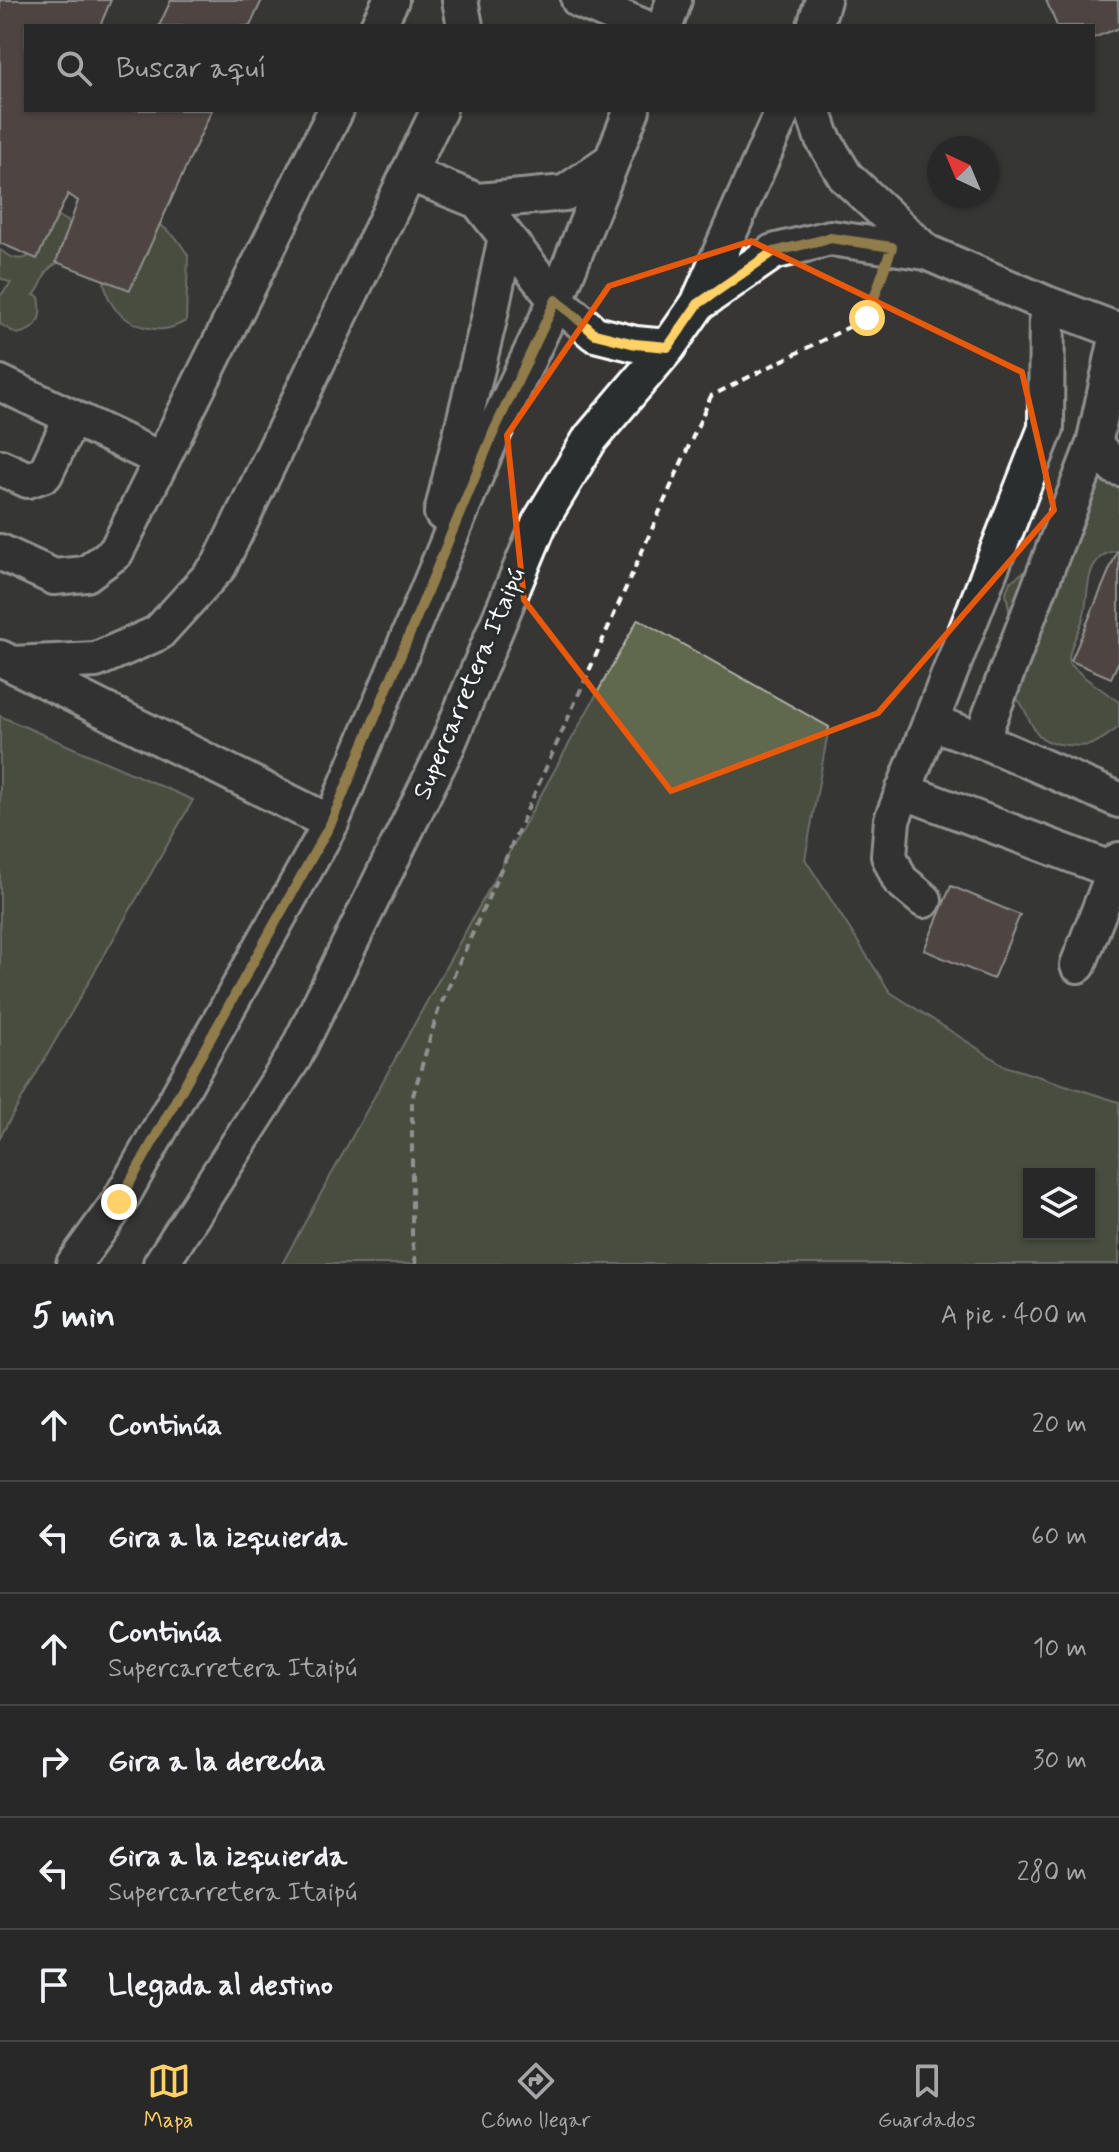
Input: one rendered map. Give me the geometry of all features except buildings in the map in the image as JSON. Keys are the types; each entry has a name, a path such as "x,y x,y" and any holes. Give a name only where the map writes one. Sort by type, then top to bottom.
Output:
{"street":[{"path":"379,24 391,0"},
{"path":"460,0 465,24"},
{"path":"579,0 636,24"},
{"path":"666,24 674,0"},
{"path":"0,552 54,577 86,574 116,552 335,112"},
{"path":"6,661 96,660 158,633 219,566 438,112"},
{"path":"74,1264 119,1202 331,823 494,431 556,300 631,112"},
{"name":"Supercarretera Itaipú","path":"161,1264 294,1057 447,746 540,522 590,439 668,347 698,304 782,112"},
{"path":"814,112 822,137 845,176 926,252"},
{"path":"408,173 478,201 565,193 612,160"},
{"path":"478,201 556,300 595,334 635,344 668,347"},
{"path":"395,673 440,522 506,237"},
{"path":"698,304 773,252 830,238 926,252 1047,304 1119,330 1107,442 981,740"},
{"path":"924,900 900,880 889,856 892,820 1046,428 1047,304"},
{"path":"0,383 162,460"},
{"path":"0,467 28,480 45,474 72,417"},
{"path":"1046,428 1107,442"},
{"path":"1107,442 1115,467 1119,468"},
{"path":"6,661 331,823"},
{"path":"931,722 981,740 1119,800"},
{"path":"903,791 1117,866 1078,965"}],"path":[{"path":"416,1264 412,1240 412,1099 438,1011 711,396 867,318 892,247"}],"highlighted area":[{"path":"751,241 1022,372 1054,510 878,713 671,791 524,600 507,435 609,286"}],"green space":[{"path":"50,213 68,221 72,231 65,260 47,271 34,295 39,297 38,322 17,334 0,324 0,296 11,283 0,278 0,250 11,257 28,257 38,243"},
{"path":"141,223 162,226 177,239 188,255 186,321 171,327 149,328 128,320 115,308 107,294 102,265"},
{"path":"1119,462 1119,551 1104,554 1093,566 1084,615 1070,651 1069,663 1119,702 1119,727 1092,744 1054,743 1038,734 1020,702 1000,682 1011,622 1006,592 1010,582 1036,563 1057,505"},
{"path":"638,619 829,727 805,859 890,992 1005,1066 1119,1102 1119,1264 282,1264"},
{"path":"0,716 193,800 0,1137"}],"route":[{"path":"119,1202 331,823 494,431 556,300 595,334 635,344 668,347 698,304 773,252 830,238 892,247 867,318"}]}
